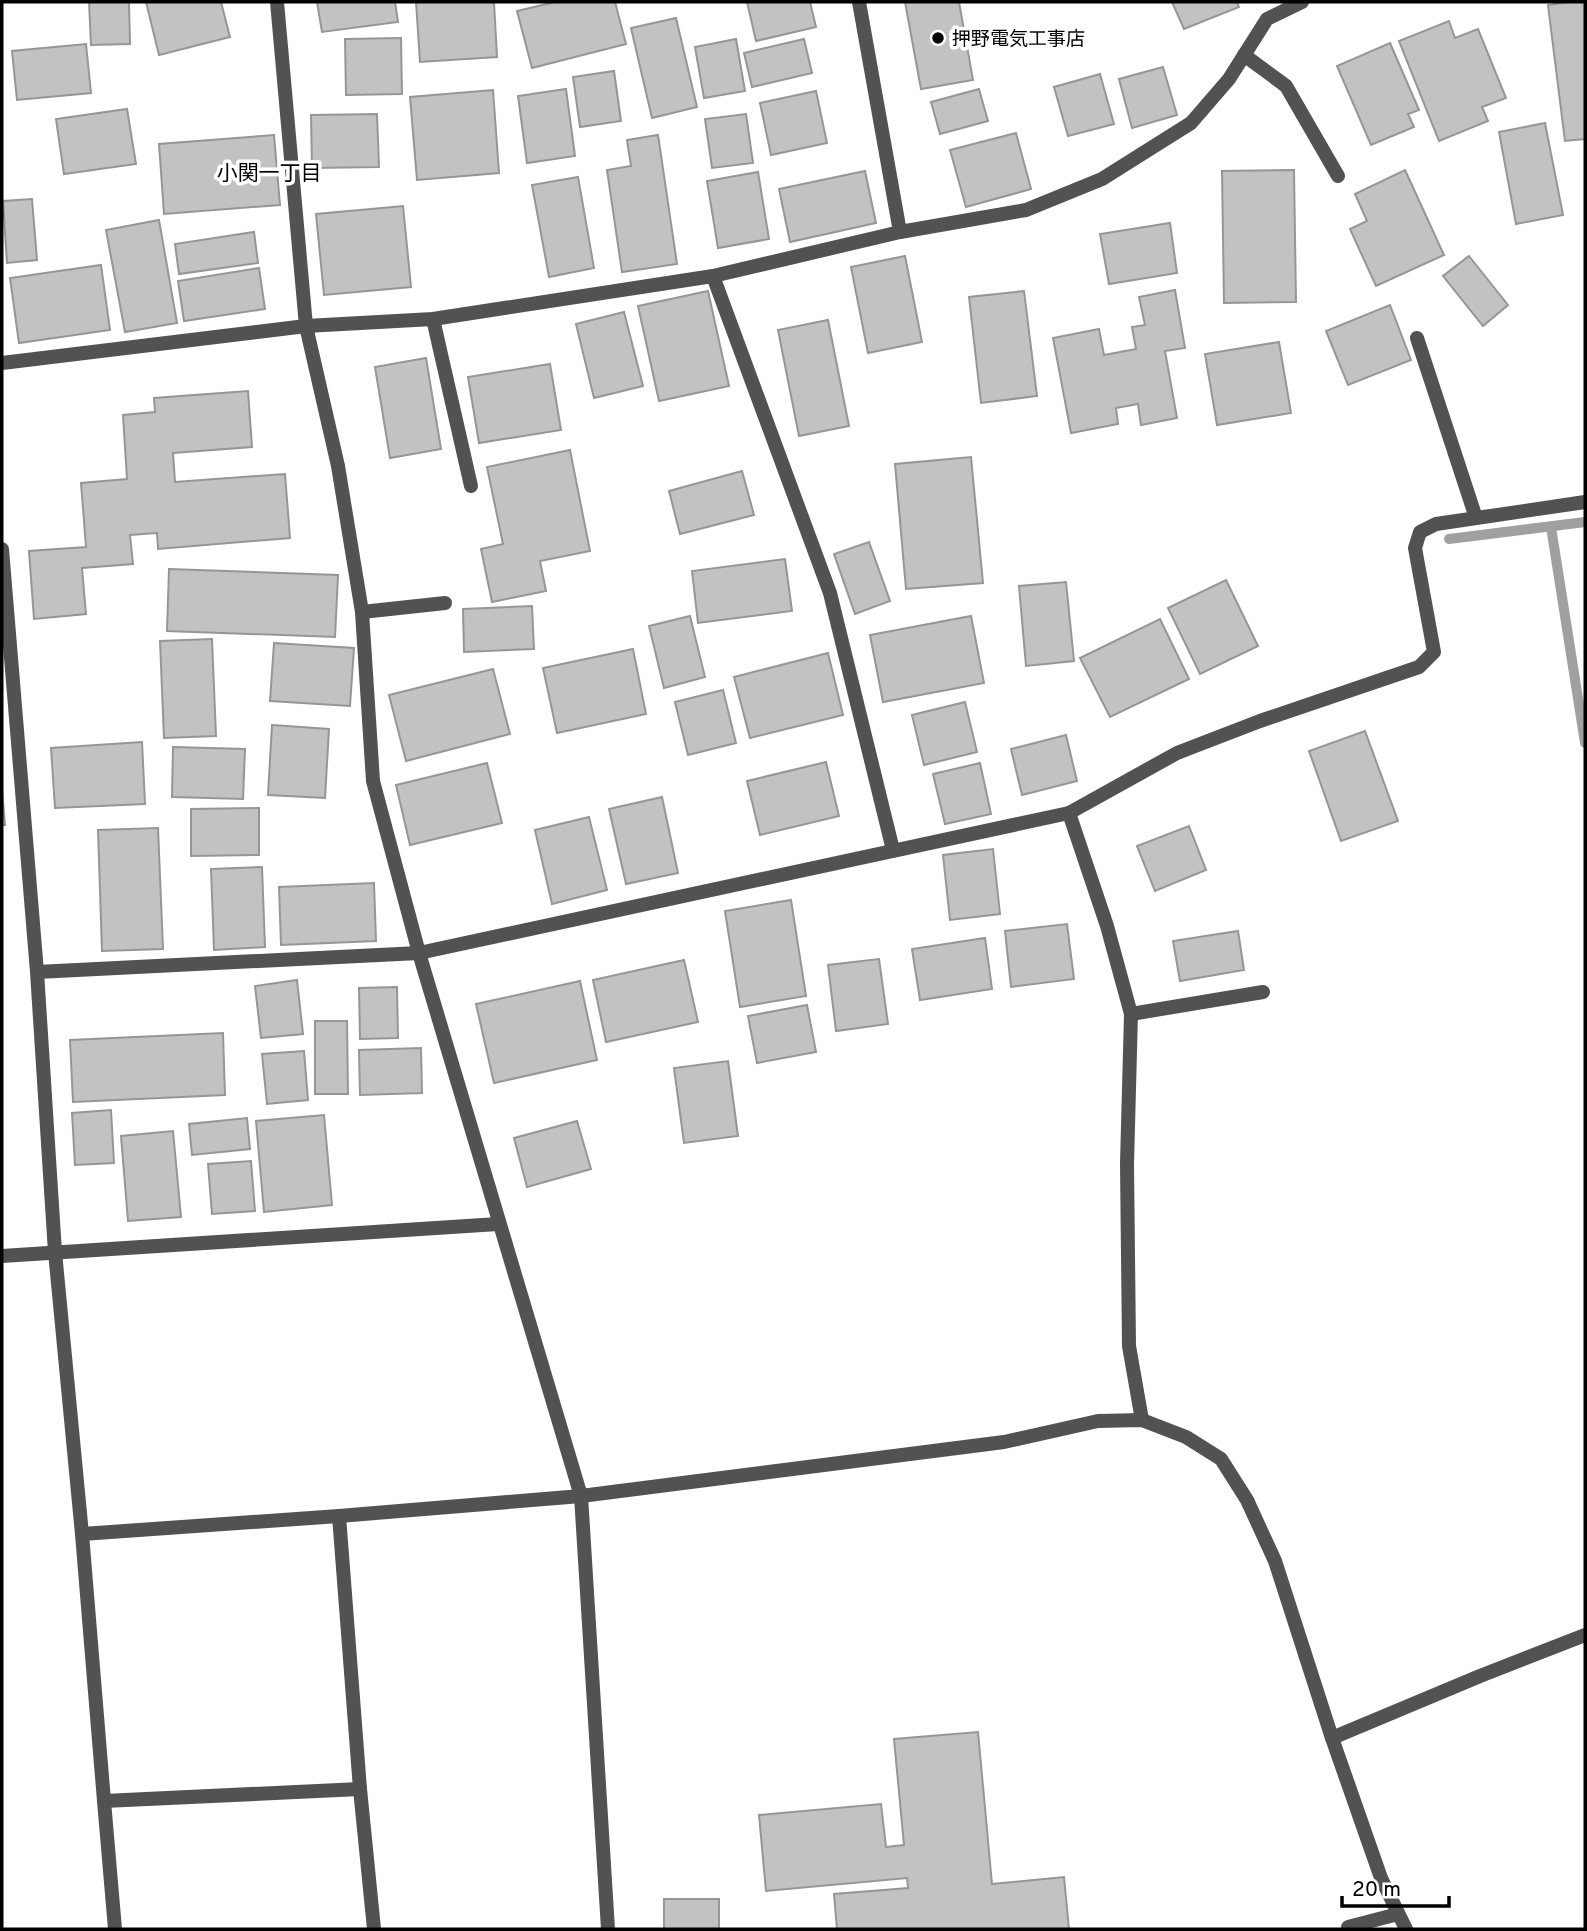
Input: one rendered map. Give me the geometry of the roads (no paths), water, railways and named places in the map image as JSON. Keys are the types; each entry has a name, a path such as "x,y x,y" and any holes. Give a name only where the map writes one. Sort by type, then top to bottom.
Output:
{"street":[{"path":"276,2 306,326 338,466 362,612 373,780 419,953 581,1496 608,1929"},
{"path":"859,2 900,232"},
{"path":"2,363 306,326 433,319 713,276 900,232 1026,210 1102,179 1191,123 1229,79 1267,19 1302,2"},
{"path":"1244,55 1286,86 1338,176"},
{"path":"713,276 830,593 893,850"},
{"path":"433,319 471,486"},
{"path":"1417,338 1476,518"},
{"path":"37,972 419,953 1069,813 1177,753 1260,721 1419,667 1434,652 1415,548 1420,532 1436,524 1585,502"},
{"path":"2,549 37,972 55,1252 115,1929"},
{"path":"362,612 445,603"},
{"path":"1069,813 1107,926 1130,1014 1127,1164 1129,1346 1142,1420"},
{"path":"1130,1014 1263,992"},
{"path":"2,1256 498,1224"},
{"path":"82,1534 581,1496 1004,1442 1098,1421 1142,1420 1186,1437 1221,1459 1247,1500 1275,1560 1332,1738 1381,1878 1406,1929"},
{"path":"340,1516 360,1789 374,1929"},
{"path":"1332,1738 1585,1635"},
{"path":"104,1801 360,1789"},
{"path":"1348,1927 1398,1914"}],"waterway":[{"path":"1449,539 1585,522"},
{"path":"1551,527 1585,743"}],"place":[{"name":"押野電気工事店","path":"938,38"}],"district":[{"name":"小関一丁目","path":"269,173"}]}
